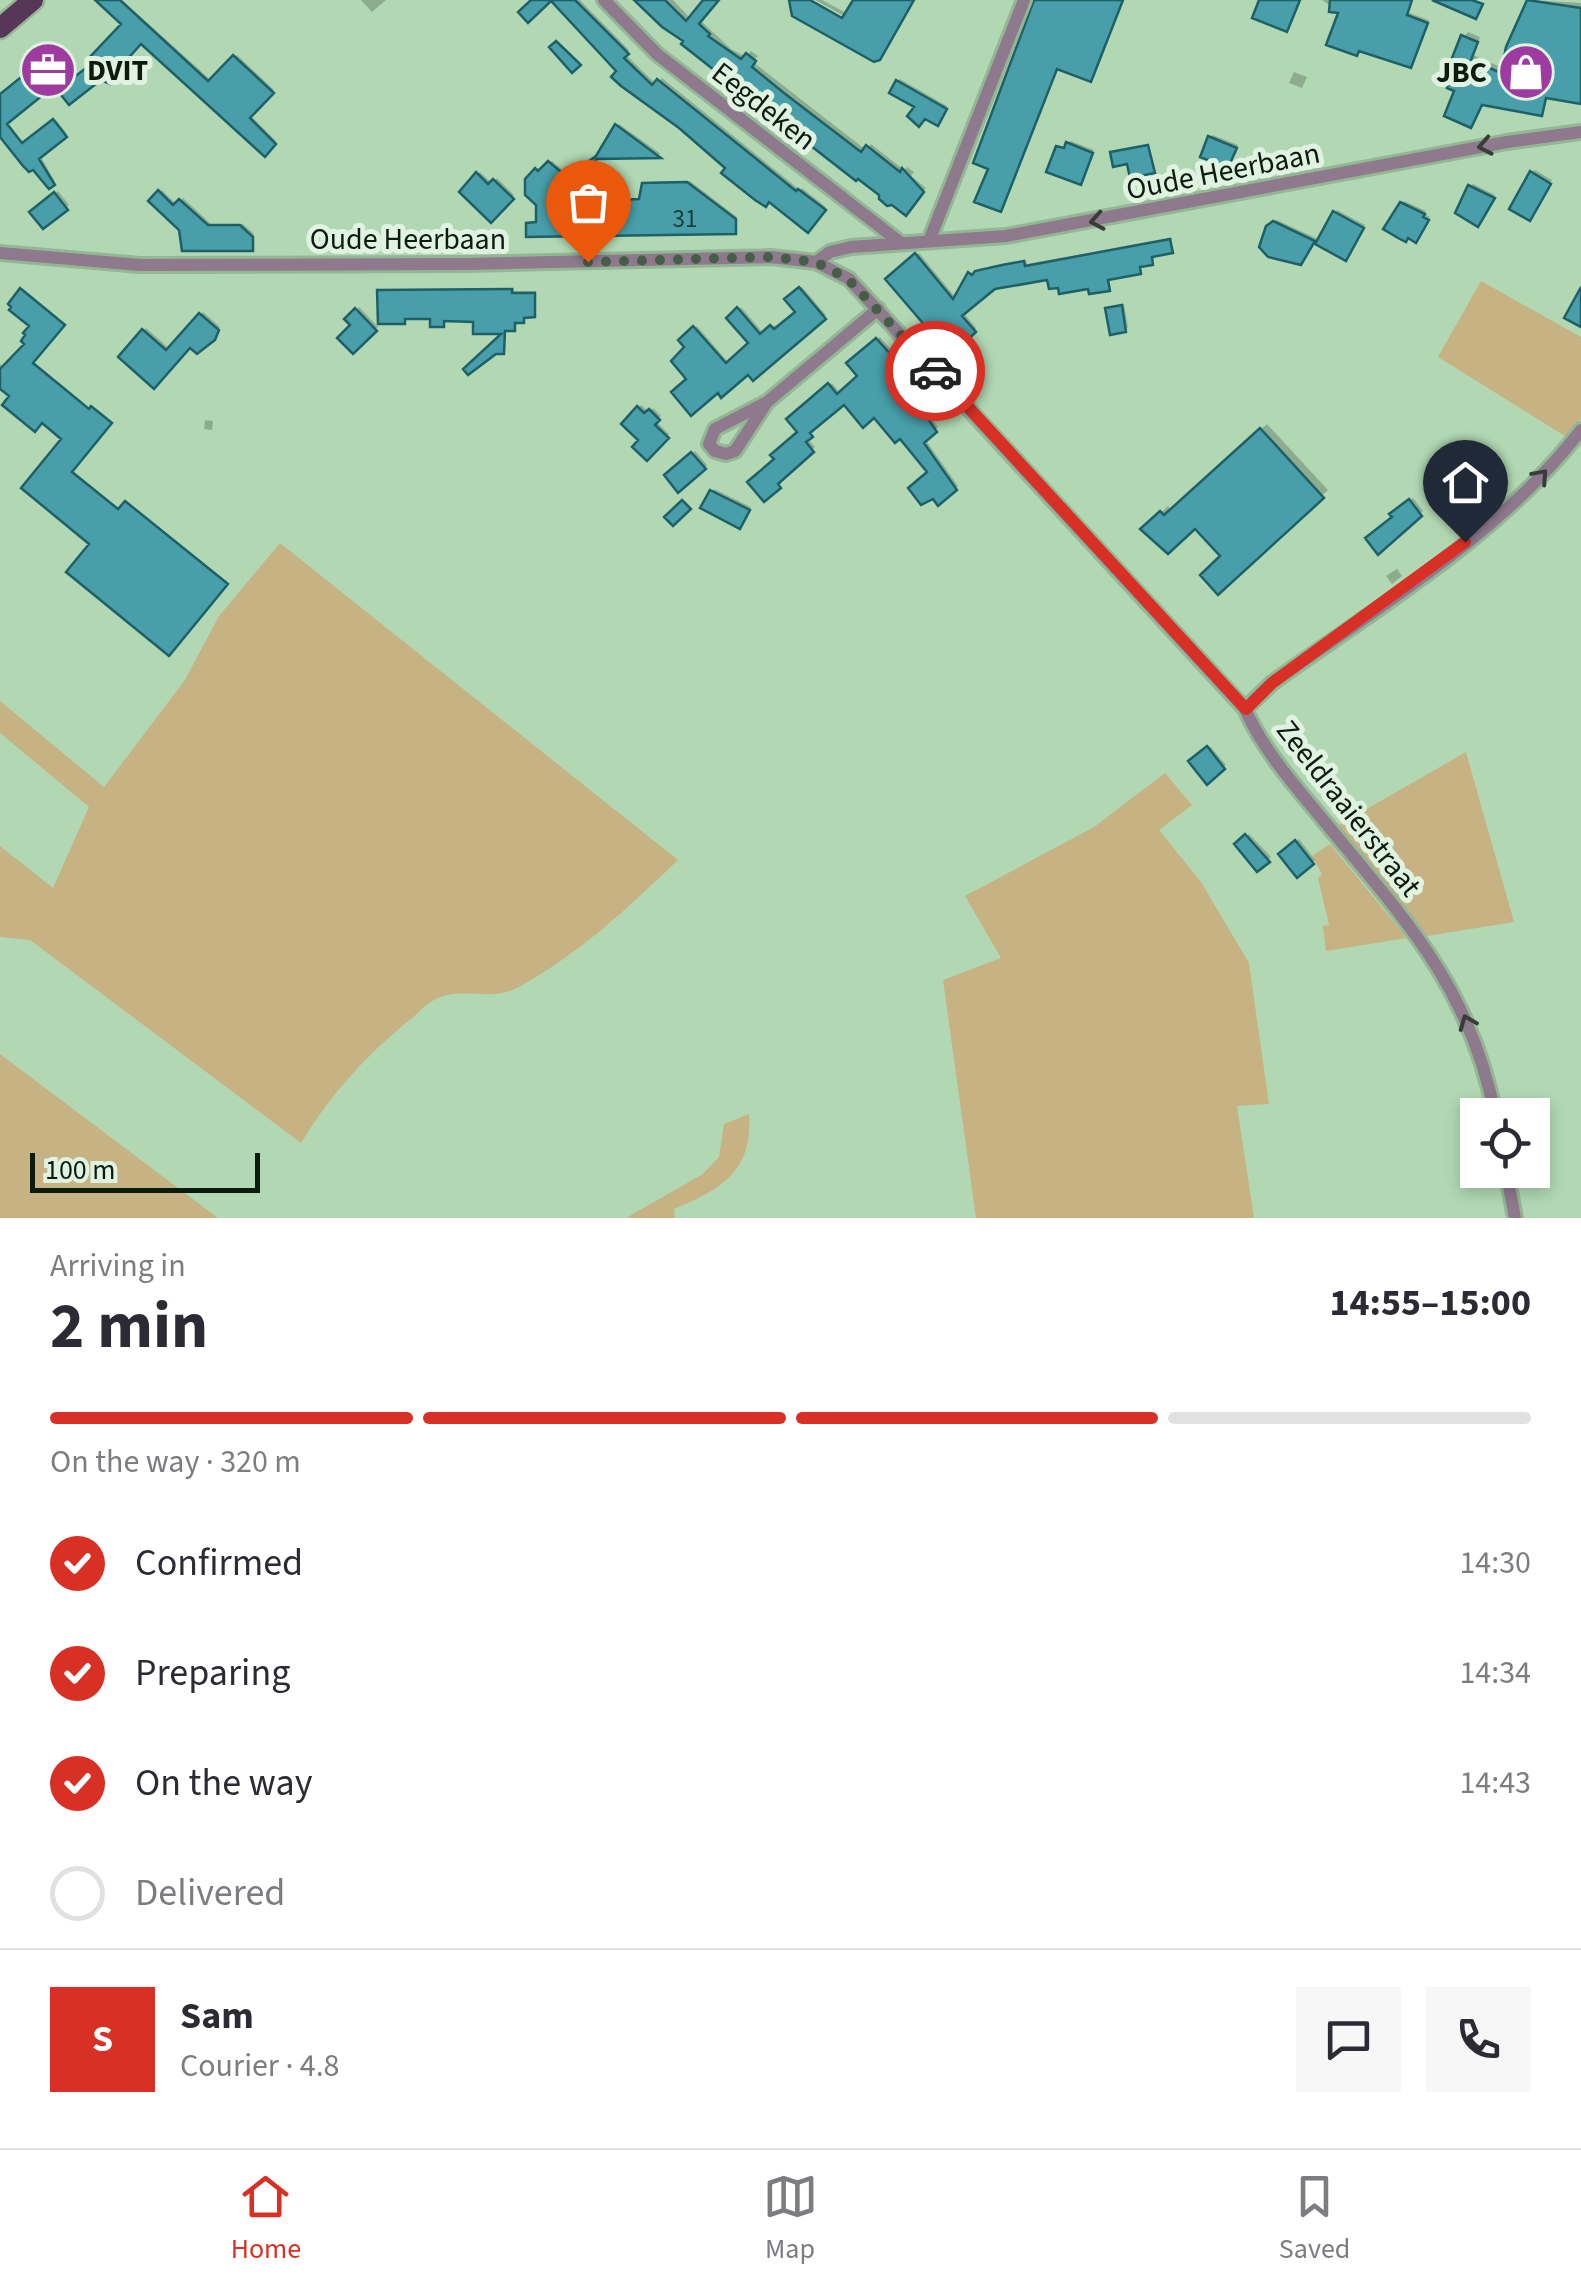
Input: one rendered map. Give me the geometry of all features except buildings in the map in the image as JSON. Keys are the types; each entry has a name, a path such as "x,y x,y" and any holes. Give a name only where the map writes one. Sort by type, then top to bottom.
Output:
{"main road":[{"path":"0,28 33,0"}],"street":[{"name":"Eegdeken","path":"604,0 656,54 902,243"},
{"path":"928,241 1024,0"},
{"name":"Oude Heerbaan","path":"816,262 830,252 992,238 1055,228 1507,142 1581,132"},
{"name":"Oude Heerbaan","path":"0,252 140,265 468,264 771,257 816,262 848,279 878,308 1246,709"},
{"path":"767,402 734,451 715,451 709,444 715,429 767,402 878,308"},
{"name":"Zeeldraaierstraat","path":"1490,1098 1456,995 1410,925 1296,787 1252,726 1246,709 1272,683 1490,524 1530,488 1581,430"},
{"path":"1509,1188 1515,1218"}],"shaded area":[{"path":"1481,281 1581,337 1581,419 1568,438 1438,357"},
{"path":"280,543 678,860 582,946 517,988 497,994 446,995 429,1003 351,1076 301,1143 30,940 0,937 0,846 53,888 89,807 0,733 0,701 104,787 185,680 219,616"},
{"path":"1466,752 1514,922 1427,936 1337,826"},
{"path":"1165,773 1192,805 1159,830 1201,882 1249,963 1269,1104 1237,1106 1254,1218 976,1218 943,980 1001,958 965,896 1094,827"},
{"path":"1330,844 1407,938 1326,951 1323,926 1329,925 1318,878 1322,874 1312,856"},
{"path":"0,1054 218,1218 0,1218"},
{"path":"749,1114 746,1150 731,1176 706,1194 674,1209 675,1218 626,1218 703,1174 719,1157 724,1124"}],"way so far":[{"path":"588,262 771,257 816,262 848,279 935,371"}],"place":[{"name":"DVIT","path":"48,70"},
{"name":"JBC","path":"1526,72"}],"route":[{"path":"935,371 1246,709 1272,683 1465,542"}]}
